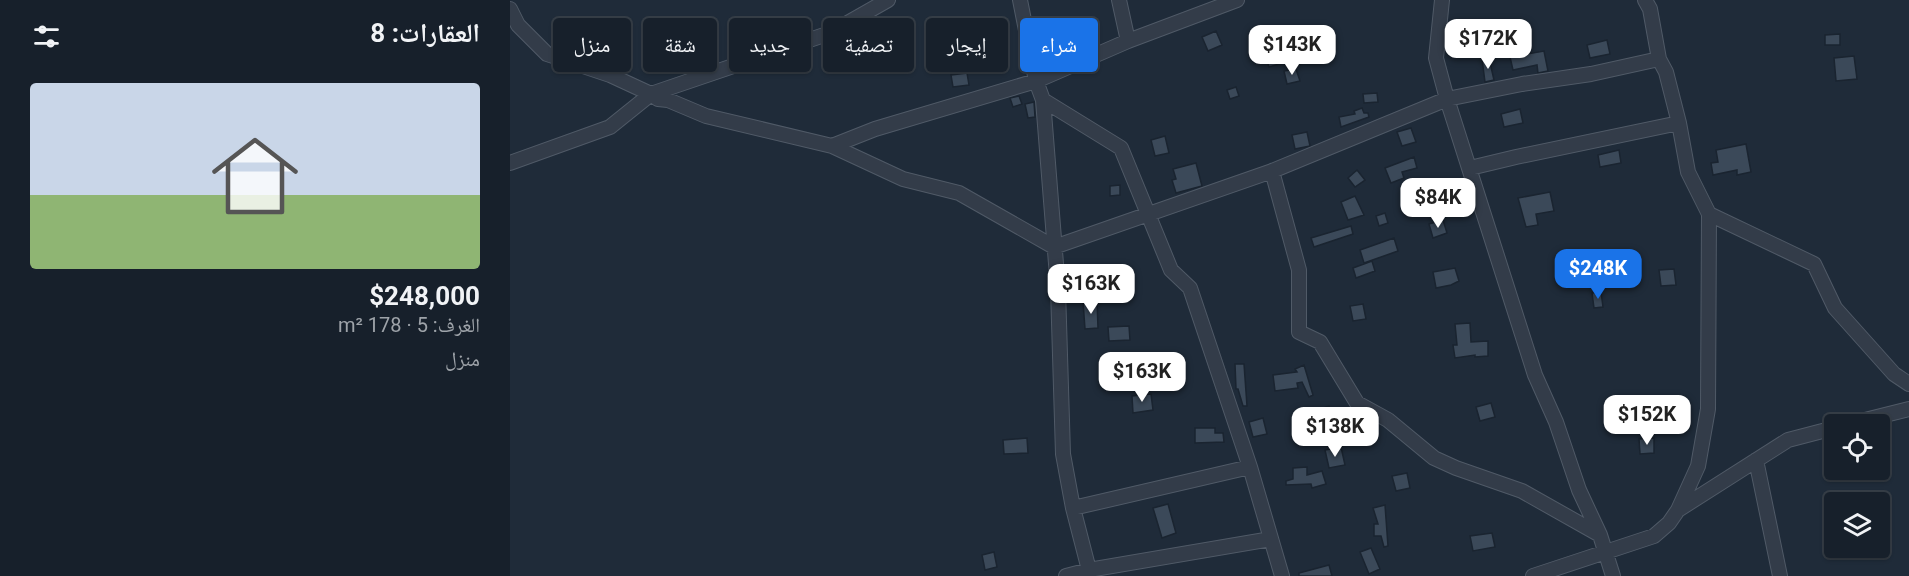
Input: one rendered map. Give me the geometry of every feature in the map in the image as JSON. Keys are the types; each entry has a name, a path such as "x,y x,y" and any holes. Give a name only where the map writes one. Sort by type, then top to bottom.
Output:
{"street":[{"path":"510,163 610,127 651,94 830,33 888,0"},
{"path":"1020,0 1036,81 1043,100 1058,289 1063,454 1072,508 1089,570"},
{"path":"1119,0 1128,41"},
{"path":"832,146 875,129 1036,81 1128,41 1237,0"},
{"path":"1442,0 1436,58 1447,99 1535,375 1556,422 1579,490 1600,535 1613,576"},
{"path":"1533,576 1654,536 1669,523 1678,510 1698,465 1708,409 1709,214 1688,172 1679,123 1666,72 1659,59 1650,9 1645,0"},
{"path":"510,9 518,25 547,54 610,75 658,99 668,100 706,116 832,146 903,179 959,193 1054,247 1272,171 1447,99 1522,84 1591,74 1659,59"},
{"path":"1043,100 1121,148 1171,270 1190,288 1250,467 1282,576"},
{"path":"1470,168 1679,123"},
{"path":"1272,171 1299,270 1299,332 1320,342 1357,403 1388,420 1434,458 1522,491 1600,535"},
{"path":"1709,214 1814,264 1835,308 1894,374 1909,384"},
{"path":"1889,414 1909,409"},
{"path":"1678,510 1788,440 1824,431"},
{"path":"1756,460 1780,576"},
{"path":"1072,508 1250,467"},
{"path":"1066,576 1089,570 1271,539"}],"building":[{"path":"1216,31 1222,45 1208,51 1202,37"},
{"path":"1840,34 1840,45 1825,45 1825,35"},
{"path":"1607,40 1610,54 1590,58 1587,45"},
{"path":"1280,49 1285,62 1269,67 1265,54"},
{"path":"1544,51 1548,71 1538,73 1537,65 1513,70 1510,57"},
{"path":"1854,56 1857,79 1836,81 1834,58"},
{"path":"1489,58 1494,80 1485,82 1482,59"},
{"path":"1296,69 1300,81 1287,84 1284,71"},
{"path":"967,73 969,85 953,87 951,75"},
{"path":"1236,87 1239,96 1230,99 1227,90"},
{"path":"1377,93 1378,102 1364,103 1363,94"},
{"path":"1019,96 1022,104 1013,107 1010,98"},
{"path":"1034,102 1035,117 1028,118 1025,104"},
{"path":"1362,108 1369,117 1341,127 1339,117 1355,114 1354,111"},
{"path":"1520,109 1523,123 1504,127 1501,114"},
{"path":"1411,128 1416,142 1402,146 1397,132"},
{"path":"1307,132 1310,146 1295,149 1292,135"},
{"path":"1165,136 1169,153 1155,156 1151,140"},
{"path":"1746,144 1751,172 1737,175 1737,170 1713,175 1711,163 1718,162 1716,150"},
{"path":"1619,150 1621,163 1600,167 1598,155"},
{"path":"1414,157 1417,168 1402,172 1404,178 1391,183 1385,168"},
{"path":"1196,163 1202,186 1176,193 1172,180 1176,179 1173,169"},
{"path":"1357,170 1365,180 1355,187 1348,178"},
{"path":"1120,185 1120,195 1110,196 1110,186"},
{"path":"1550,192 1554,211 1536,214 1538,225 1526,227 1518,198"},
{"path":"1355,196 1364,215 1348,220 1341,202"},
{"path":"1385,213 1388,223 1379,226 1376,216"},
{"path":"1443,220 1447,233 1433,238 1429,224"},
{"path":"1351,226 1353,234 1314,247 1311,238"},
{"path":"1394,238 1398,251 1364,263 1360,250"},
{"path":"1372,261 1375,271 1356,278 1353,268"},
{"path":"1455,268 1459,281 1436,288 1433,272"},
{"path":"1674,269 1676,285 1661,286 1659,270"},
{"path":"1601,292 1603,307 1594,308 1592,293"},
{"path":"1083,301 1097,301 1098,328 1085,329"},
{"path":"1363,304 1366,319 1353,321 1350,306"},
{"path":"1470,323 1471,342 1488,341 1488,356 1455,358 1453,345 1457,345 1455,324"},
{"path":"1129,326 1130,340 1109,341 1108,327"},
{"path":"1235,364 1244,364 1247,406 1243,406 1238,389 1236,389"},
{"path":"1304,365 1313,395 1309,397 1302,382 1297,383 1298,388 1275,391 1273,375 1297,372 1295,369"},
{"path":"1151,394 1153,410 1133,413 1132,396"},
{"path":"1491,403 1495,417 1480,421 1476,407"},
{"path":"1329,406 1333,421 1325,424 1320,409"},
{"path":"1263,418 1267,434 1253,437 1249,422"},
{"path":"1195,428 1215,428 1215,433 1223,433 1224,442 1195,443"},
{"path":"1027,438 1028,453 1004,454 1003,440"},
{"path":"1654,438 1654,453 1640,454 1639,439"},
{"path":"1341,447 1345,465 1329,468 1325,450"},
{"path":"1307,467 1307,475 1322,471 1326,484 1312,488 1311,484 1286,485 1286,481 1293,479 1293,468"},
{"path":"1407,473 1410,488 1396,491 1392,476"},
{"path":"1168,504 1176,533 1162,538 1153,508"},
{"path":"1385,505 1388,546 1384,547 1381,536 1374,536 1374,524 1378,524 1373,508"},
{"path":"1492,533 1495,547 1473,551 1470,536"},
{"path":"1371,548 1380,569 1369,574 1360,552"},
{"path":"994,552 997,567 985,570 982,555"},
{"path":"1329,565 1332,576 1299,576 1299,573"}]}
